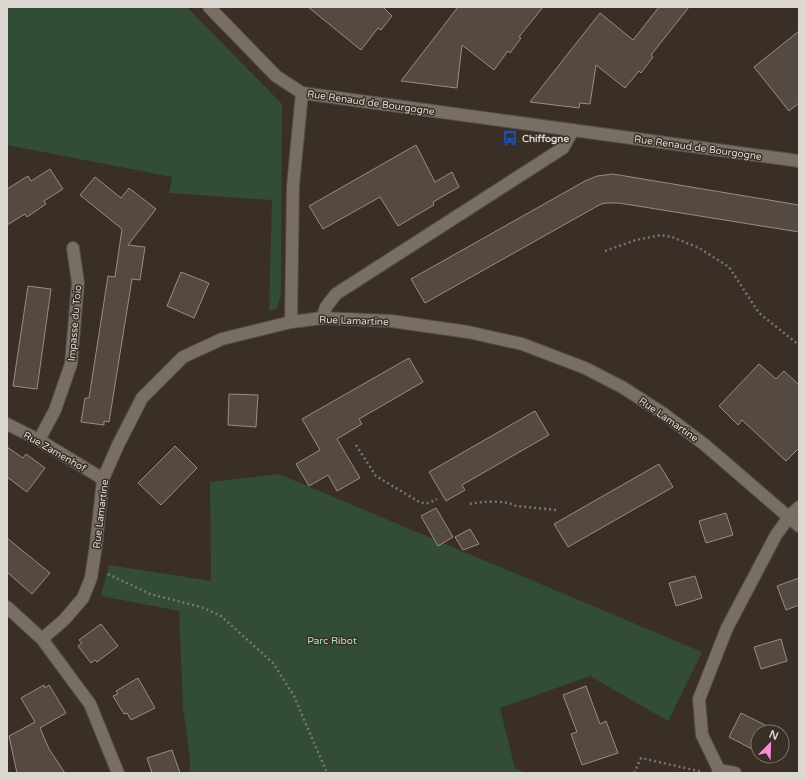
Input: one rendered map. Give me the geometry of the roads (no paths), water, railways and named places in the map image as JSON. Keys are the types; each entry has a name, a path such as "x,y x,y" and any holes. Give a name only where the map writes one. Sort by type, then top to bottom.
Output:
{"street":[{"path":"209,7 276,76 302,93"},
{"name":"Rue Renaud de Bourgogne","path":"291,322 292,186 302,93 799,161"},
{"path":"322,318 326,308 336,294 563,148 573,130"},
{"name":"Impasse du Toio","path":"39,440 55,410 71,364 78,283 73,248"},
{"name":"Rue Lamartine","path":"42,639 64,620 83,598 91,578 93,567 103,479 118,445 142,398 183,357 222,339 291,322 322,318 391,321 468,332 522,344 585,368 622,387 664,414 705,445 799,526"},
{"name":"Rue Zamenhof","path":"7,424 39,440 103,479"},
{"path":"735,773 718,771 702,735 699,699 727,628 776,535 789,517 799,508"},
{"path":"7,607 42,639 90,704 118,773"}],"place":[{"name":"Chiffogne","path":"510,138"}],"park label":[{"name":"Parc Ribot","path":"332,640"}]}
